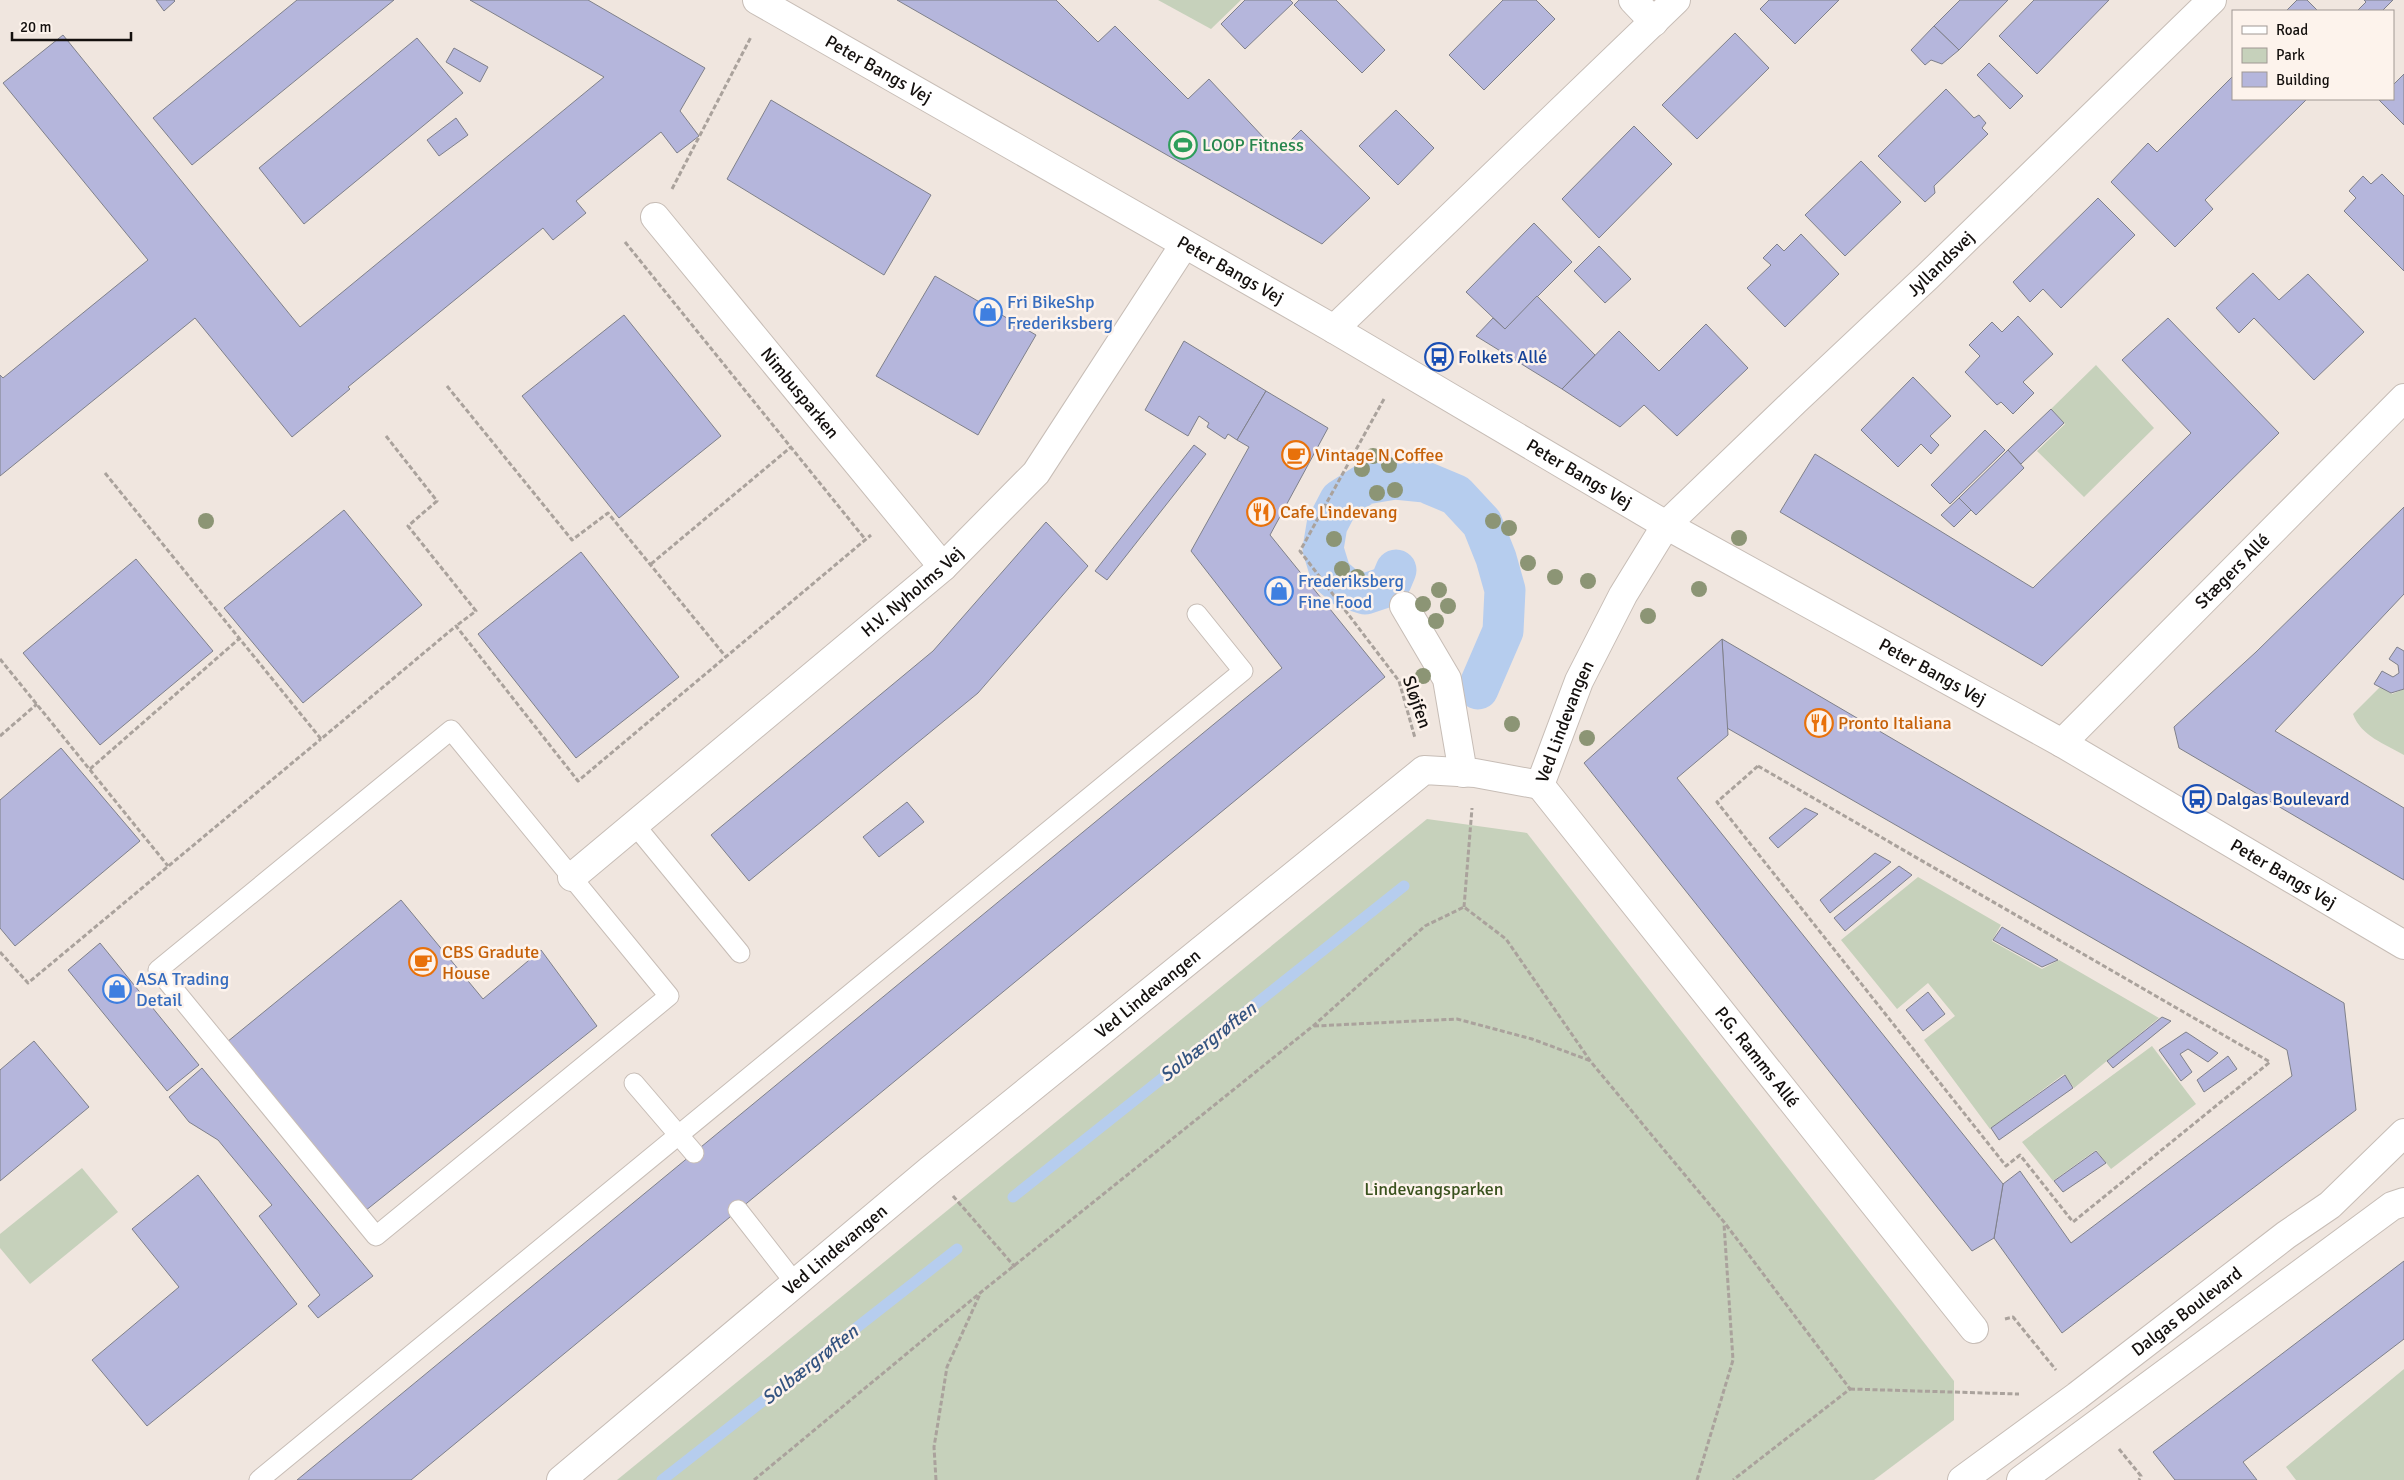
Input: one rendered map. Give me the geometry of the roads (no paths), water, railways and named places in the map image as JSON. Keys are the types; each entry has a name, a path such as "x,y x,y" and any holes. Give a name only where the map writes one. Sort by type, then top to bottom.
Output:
{"street":[{"path":"1633,0 1654,22"},
{"path":"1334,329 1676,0"},
{"name":"Jyllandsvej","path":"1666,525 1928,276 2212,0"},
{"name":"Peter Bangs Vej","path":"766,2 1184,245 1334,329 1666,525 2062,743 2404,945"},
{"name":"Nimbusparken","path":"655,218 943,567"},
{"name":"H.V. Nyholms Vej","path":"572,877 943,567 1036,473 1184,245"},
{"name":"Stægers Allé","path":"2062,743 2404,398"},
{"name":"Ved Lindevangen","path":"561,1480 930,1170 1424,770 1469,773 1540,785 1579,681 1623,595 1666,525"},
{"path":"1404,606 1447,679 1469,773"},
{"name":"P.G. Ramms Allé","path":"1540,785 1974,1329"},
{"name":"Dalgas Boulevard","path":"1962,1480 2077,1396 2286,1235 2330,1205 2404,1133"},
{"name":"Dalgas Boulevard","path":"2021,1480 2392,1206 2404,1202"}],"lane":[{"path":"259,1480 1243,671 1198,614"},
{"path":"450,730 572,877 669,996 376,1236 158,970 450,730"},
{"path":"634,824 740,952"},
{"path":"634,1083 694,1153"},
{"path":"738,1210 795,1283"}],"waterway":[{"path":"1396,570 1391,582 1383,588 1365,594 1346,588 1331,575 1323,549 1327,525 1340,500 1365,484 1395,479 1425,482 1456,495 1482,523 1496,558 1505,590 1503,631 1478,689"},
{"name":"Solbærgrøften","path":"1013,1197 1404,886"},
{"name":"Solbærgrøften","path":"662,1480 957,1249"}],"place":[{"name":"LOOP Fitness","path":"1183,145"},
{"name":"Fri BikeShp Frederiksberg","path":"988,312"},
{"name":"Folkets Allé","path":"1439,357"},
{"name":"Vintage N Coffee","path":"1296,455"},
{"name":"Cafe Lindevang","path":"1261,512"},
{"name":"Frederiksberg Fine Food","path":"1279,591"},
{"name":"Pronto Italiana","path":"1819,723"},
{"name":"Dalgas Boulevard","path":"2197,799"},
{"name":"CBS Gradute House","path":"423,962"},
{"name":"ASA Trading Detail","path":"117,989"}],"park label":[{"name":"Lindevangsparken","path":"1434,1189"}]}
